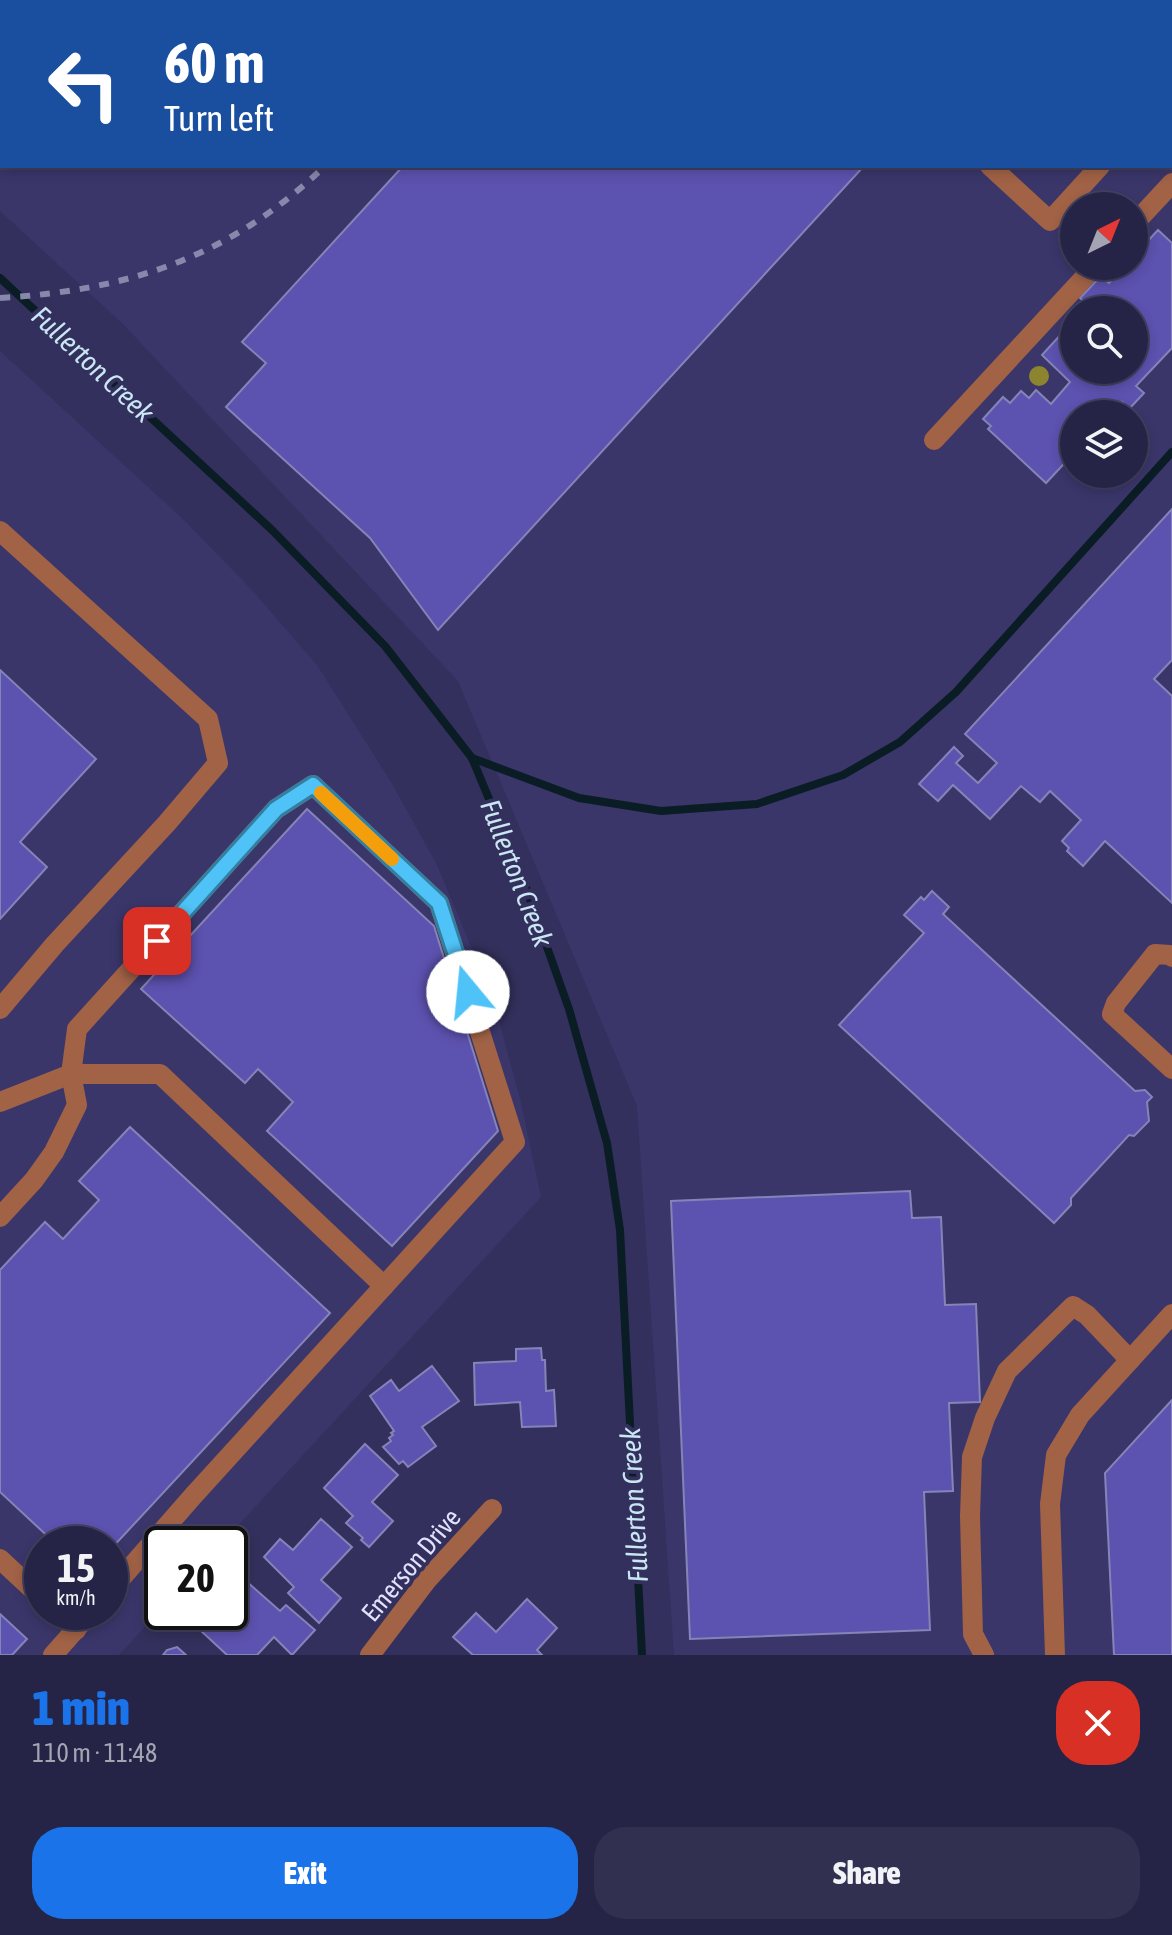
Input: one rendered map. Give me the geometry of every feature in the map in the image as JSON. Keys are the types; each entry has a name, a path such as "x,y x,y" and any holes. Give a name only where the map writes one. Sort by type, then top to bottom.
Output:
{"street":[{"path":"992,168 1050,221 1098,168"},
{"path":"1148,209 1172,183"},
{"path":"934,440 1082,280"},
{"path":"0,531 208,719 218,763 0,1009"},
{"path":"0,1217 34,1180 54,1152 77,1105 71,1074 77,1029 276,809 313,785 439,903 515,1142 128,1570"},
{"path":"1172,957 1155,954 1116,1003 1112,1014 1172,1069"},
{"path":"0,1102 71,1074 160,1074 384,1286"},
{"path":"984,1655 973,1634 972,1457 985,1418 1007,1371 1073,1306 1087,1315 1130,1360"},
{"path":"1055,1655 1050,1504 1056,1455 1080,1415 1172,1314"},
{"name":"Emerson Drive","path":"370,1655 427,1580 492,1509"},
{"path":"0,1559 24,1581"},
{"path":"53,1655 76,1630"}],"shaded area":[{"path":"0,168 1172,168 1172,1655 674,1655 637,1106 458,681 123,324 0,211"},
{"path":"0,351 185,521 251,589 317,665 391,782 437,865 493,999 521,1103 541,1197 238,1526 144,1526 144,1628 119,1655 0,1655"}],"building":[{"path":"401,168 862,168 438,630 370,538 226,407 266,363 242,342"},
{"path":"1158,230 1172,243 1172,348 1148,373 1148,296 1082,296 1097,280 1109,283 1112,280 1148,280 1148,241"},
{"path":"1060,335 1060,372 1042,355"},
{"path":"1068,384 1138,384 1136,386 1144,393 1137,400 1060,400 1060,468 1046,483 988,429 991,426 983,419 1003,397 1010,403 1021,391 1029,398 1036,390 1051,404"},
{"path":"1172,509 1172,660 1154,679 1172,696 1172,903 1105,841 1083,866 1067,851 1069,848 1062,841 1081,820 1050,791 1040,802 1021,786 990,819 953,785 938,801 919,784 954,747 963,756 956,763 978,783 997,763 965,734"},
{"path":"0,670 96,759 20,842 47,867 0,919"},
{"path":"307,809 434,926 498,1131 392,1246 267,1131 293,1102 258,1069 245,1083 141,989"},
{"path":"932,891 949,907 943,914 1135,1091 1145,1090 1152,1097 1147,1102 1149,1121 1134,1136 1129,1135 1071,1198 1071,1205 1054,1223 839,1025 924,933 904,915 921,897 924,900"},
{"path":"130,1127 330,1313 128,1531 128,1526 37,1526 0,1492 0,1270 45,1222 63,1239 99,1200 79,1181"},
{"path":"910,1191 912,1218 941,1217 945,1305 976,1304 980,1402 949,1403 953,1491 924,1492 930,1630 690,1639 671,1201"},
{"path":"541,1348 542,1360 545,1360 546,1391 554,1390 556,1426 522,1427 520,1402 475,1405 474,1363 516,1361 516,1349"},
{"path":"432,1366 459,1401 422,1427 436,1446 408,1467 403,1461 399,1464 383,1447 391,1441 389,1438 394,1431 370,1396 391,1380 399,1391"},
{"path":"1172,1400 1172,1655 1114,1655 1105,1473"},
{"path":"365,1444 398,1475 372,1502 393,1521 369,1547 346,1523 353,1516 324,1488"},
{"path":"321,1519 352,1547 321,1580 341,1598 319,1623 288,1593 294,1587 264,1557 280,1539 293,1550"},
{"path":"248,1583 280,1611 286,1605 315,1630 292,1655 274,1637 257,1655 227,1655 200,1630 248,1630"},
{"path":"527,1599 557,1628 537,1650 542,1655 473,1655 453,1637 476,1613 496,1632"},
{"path":"0,1614 27,1639 12,1655 0,1655"},
{"path":"177,1647 186,1655 163,1655 167,1650"}],"waterway":[{"name":"Fullerton Creek","path":"0,278 272,530 385,646 472,758 526,888 569,1009 607,1143 620,1230 642,1655"},
{"path":"472,758 579,798 661,811 757,804 843,775 900,742 956,692 1172,452"}],"railway":[{"path":"0,298 92,287 176,263 215,246 252,224 323,168"}],"slow traffic":[{"path":"321,793 392,859"}],"route":[{"path":"157,941 276,809 313,785 439,903 468,992"}]}
